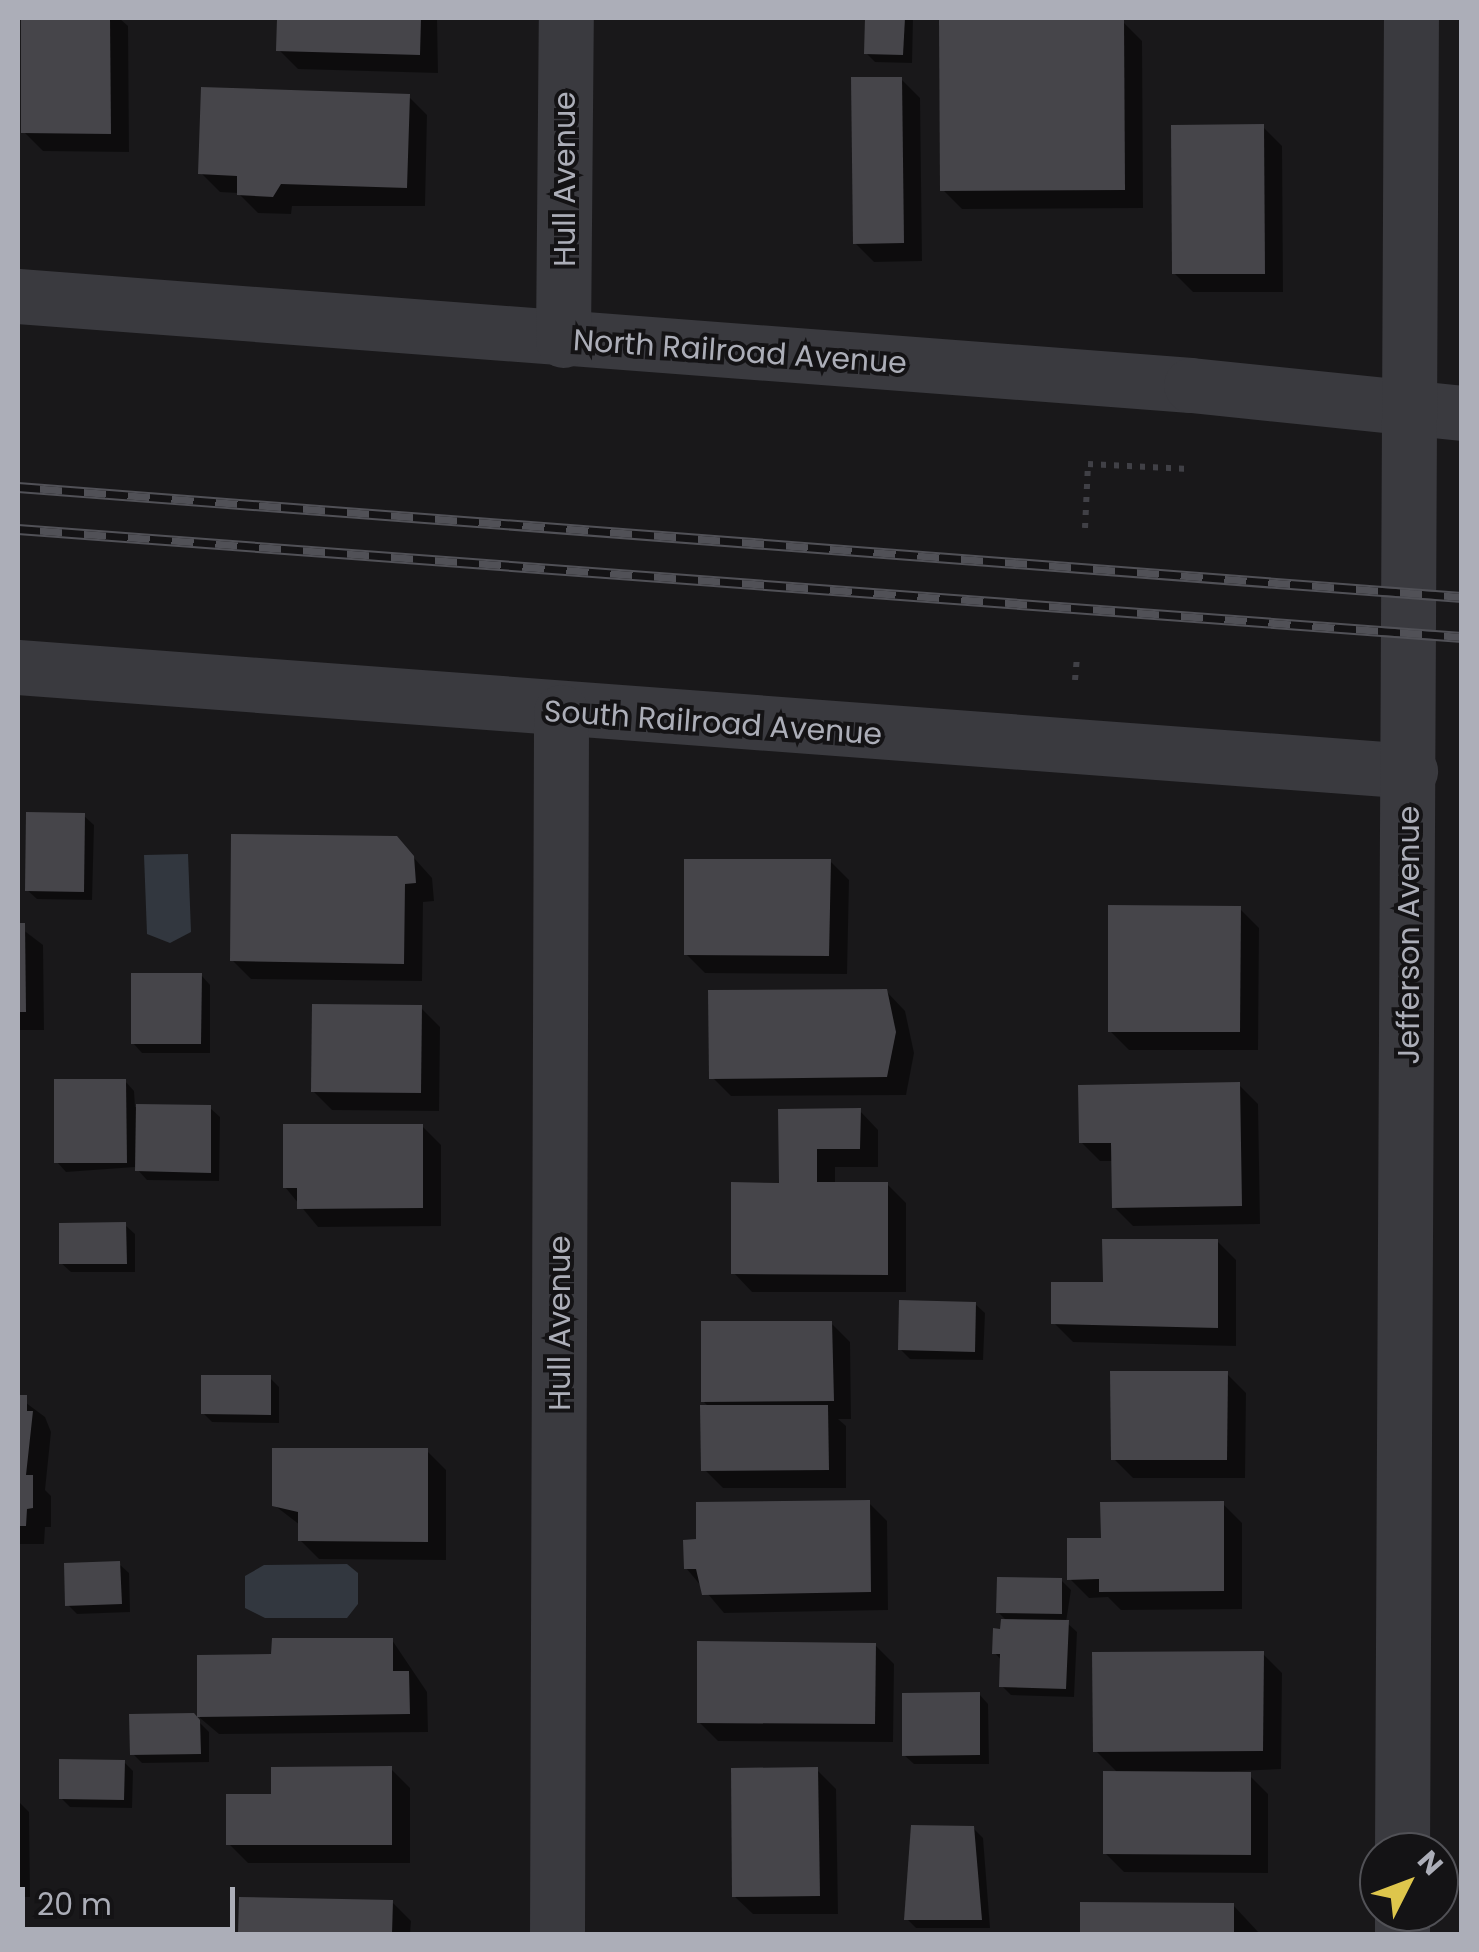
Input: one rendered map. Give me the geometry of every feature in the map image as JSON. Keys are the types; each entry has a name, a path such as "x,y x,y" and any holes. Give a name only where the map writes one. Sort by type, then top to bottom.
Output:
{"street":[{"name":"Hull Avenue","path":"564,340 566,18"},
{"name":"Jefferson Avenue","path":"1402,1832 1410,771 1437,410 1412,18"},
{"name":"North Railroad Avenue","path":"18,296 1191,385 1437,410"},
{"name":"South Railroad Avenue","path":"18,668 561,712 1410,771"},
{"name":"Hull Avenue","path":"556,1934 561,712"}],"path":[{"path":"1084,528 1088,464 1190,469"}],"shaded area":[{"path":"188,854 191,932 170,943 147,934 144,855"},
{"path":"347,1564 358,1573 358,1604 347,1618 265,1618 245,1608 245,1576 264,1565"}],"building":[{"path":"21,18 110,18 111,134 21,133"},
{"path":"277,18 421,18 420,55 276,51"},
{"path":"865,18 905,18 903,55 864,54"},
{"path":"1124,19 1125,190 940,191 939,20"},
{"path":"851,77 902,77 904,243 853,244"},
{"path":"201,87 410,94 407,188 281,184 273,197 237,195 237,176 198,174"},
{"path":"1264,124 1265,274 1172,274 1171,125"},
{"path":"26,812 85,813 84,892 25,891"},
{"path":"231,834 397,836 414,856 416,883 405,884 404,964 230,961"},
{"path":"684,859 831,859 829,956 684,955"},
{"path":"1108,905 1241,906 1240,1032 1108,1032"},
{"path":"18,923 25,923 26,1012 18,1012"},
{"path":"131,973 202,973 201,1044 131,1044"},
{"path":"887,989 896,1032 887,1077 709,1079 708,990"},
{"path":"312,1004 422,1005 421,1093 311,1092"},
{"path":"54,1079 126,1079 127,1163 54,1163"},
{"path":"1240,1082 1242,1206 1112,1208 1111,1143 1079,1143 1078,1085"},
{"path":"136,1104 211,1105 211,1173 135,1171"},
{"path":"861,1108 860,1149 817,1149 817,1182 888,1182 888,1275 731,1274 731,1182 779,1183 778,1109"},
{"path":"283,1124 423,1124 423,1208 297,1209 297,1188 283,1188"},
{"path":"126,1222 127,1264 59,1264 59,1223"},
{"path":"1102,1239 1218,1239 1218,1328 1051,1324 1051,1282 1103,1282"},
{"path":"899,1300 976,1302 975,1352 898,1350"},
{"path":"701,1321 832,1321 834,1401 701,1402"},
{"path":"1110,1371 1228,1371 1227,1460 1111,1460"},
{"path":"201,1375 271,1375 271,1415 201,1414"},
{"path":"18,1395 27,1395 27,1411 33,1411 26,1475 33,1475 33,1508 27,1509 26,1526 18,1526"},
{"path":"700,1405 828,1405 829,1470 701,1471"},
{"path":"272,1448 428,1448 428,1542 298,1541 298,1512 272,1506"},
{"path":"870,1500 871,1592 702,1595 696,1569 684,1569 683,1540 696,1539 696,1502"},
{"path":"1224,1501 1224,1591 1099,1592 1099,1579 1067,1580 1067,1538 1101,1538 1100,1502"},
{"path":"120,1561 122,1604 65,1606 64,1563"},
{"path":"997,1577 1062,1578 1062,1614 996,1613"},
{"path":"1001,1619 1069,1620 1066,1689 999,1687 1000,1654 992,1654 993,1628 1000,1629"},
{"path":"272,1638 393,1638 393,1671 409,1671 410,1714 197,1717 197,1655 271,1654"},
{"path":"697,1641 876,1643 875,1724 697,1723"},
{"path":"1264,1651 1263,1751 1093,1752 1092,1652"},
{"path":"980,1692 980,1755 902,1756 902,1693"},
{"path":"194,1713 200,1720 201,1754 130,1755 129,1714"},
{"path":"59,1759 125,1760 124,1800 59,1799"},
{"path":"392,1766 392,1845 226,1845 226,1794 271,1794 271,1767"},
{"path":"818,1767 820,1896 732,1897 731,1768"},
{"path":"1103,1771 1251,1772 1251,1855 1103,1854"},
{"path":"911,1825 974,1826 982,1920 904,1920"},
{"path":"239,1897 393,1900 392,1934 238,1934"},
{"path":"1080,1902 1234,1903 1234,1934 1080,1934"}],"railway":[{"path":"18,487 1462,597"},
{"path":"18,529 1462,637"}]}
